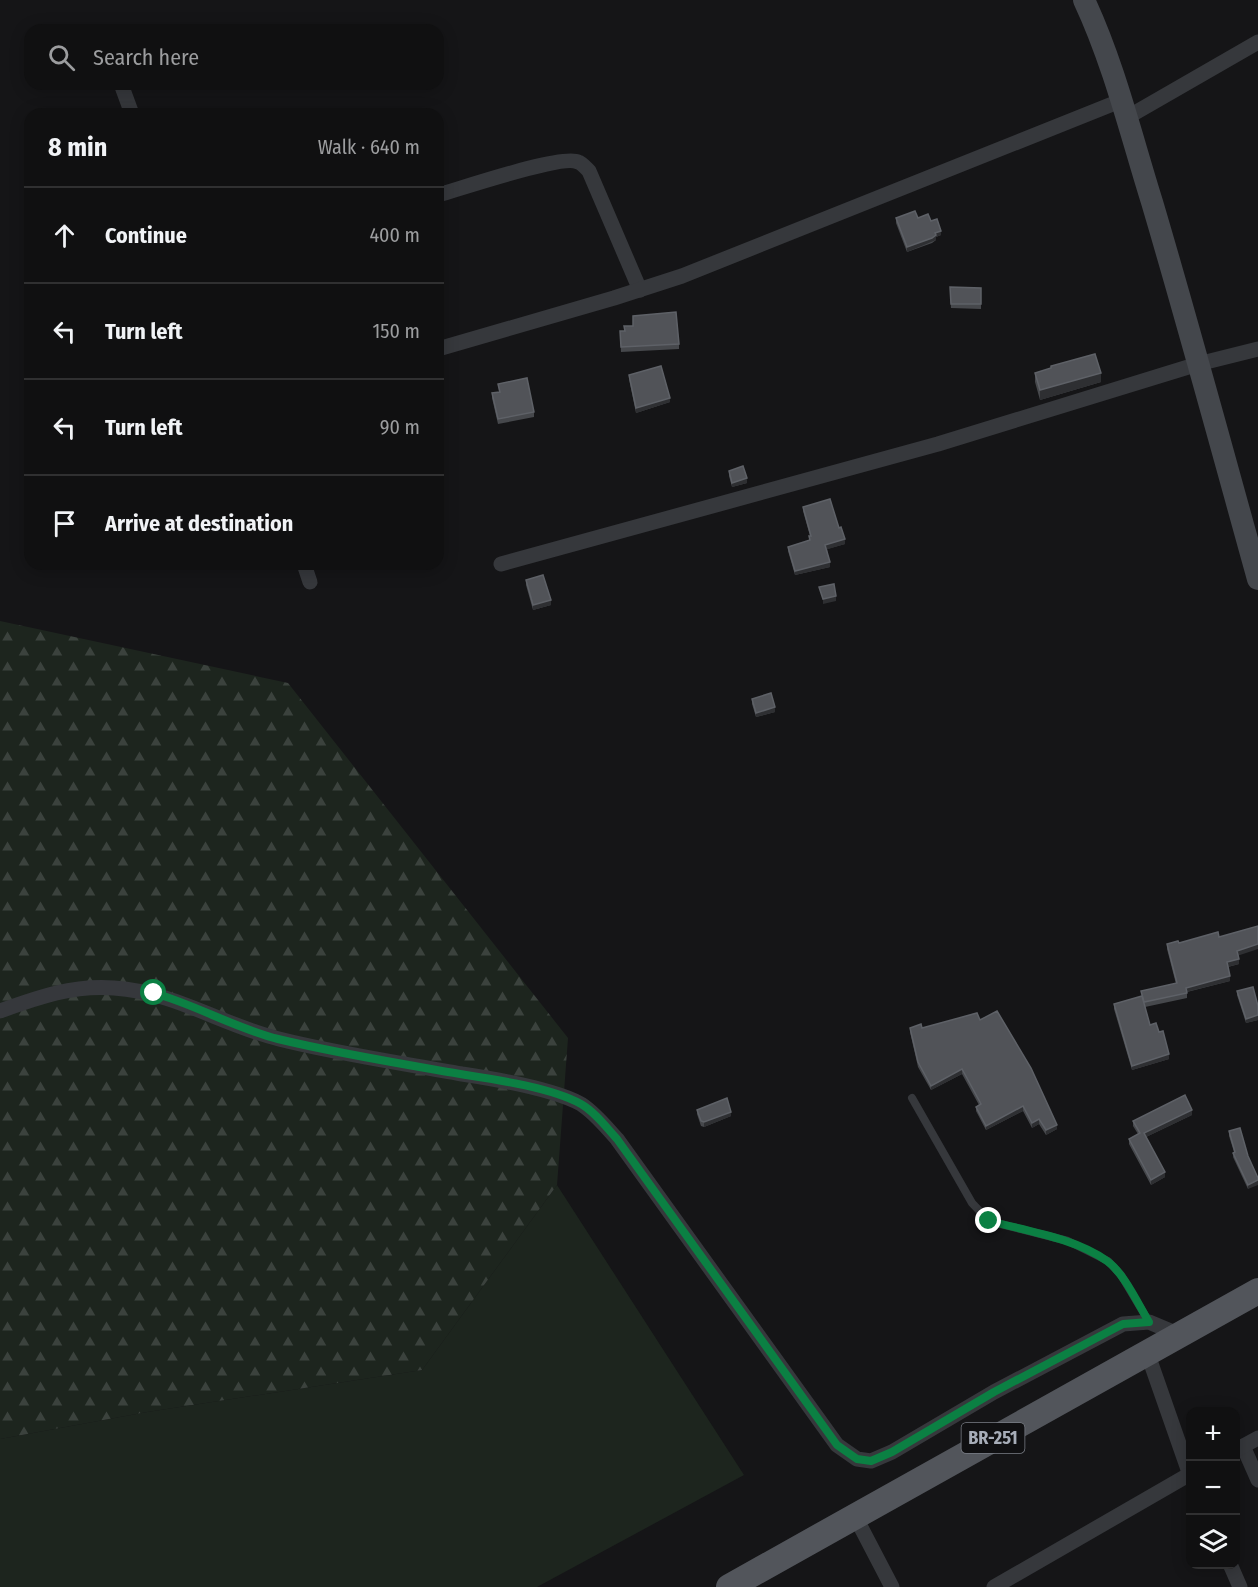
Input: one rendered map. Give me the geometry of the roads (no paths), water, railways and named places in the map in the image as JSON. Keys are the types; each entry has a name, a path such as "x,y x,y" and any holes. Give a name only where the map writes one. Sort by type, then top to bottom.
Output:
{"main road":[{"name":"BR-251","path":"729,1587 1258,1292"}],"street":[{"path":"1084,0 1095,24 1123,109 1258,579"},
{"path":"444,347 682,276 1123,109 1258,42"},
{"path":"123,90 130,108"},
{"path":"444,193 536,167 567,160 579,162 589,171 640,290"},
{"path":"501,564 938,444 1198,364 1258,349"},
{"path":"306,570 310,582"},
{"path":"0,1011 46,994 84,987 154,993 227,1022 277,1038 356,1056 494,1079 581,1104 617,1139 837,1445 857,1459 871,1461 892,1452 994,1392 1123,1324 1149,1322 1180,1335"},
{"path":"1147,1352 1186,1464"},
{"path":"1240,1447 1258,1438"},
{"path":"1240,1450 1258,1480"},
{"path":"994,1587 1186,1477"},
{"path":"855,1516 892,1587"},
{"path":"1232,1569 1240,1587"}],"lane":[{"path":"912,1098 972,1203 989,1221 1068,1241 1108,1261 1120,1275 1149,1322"}]}
